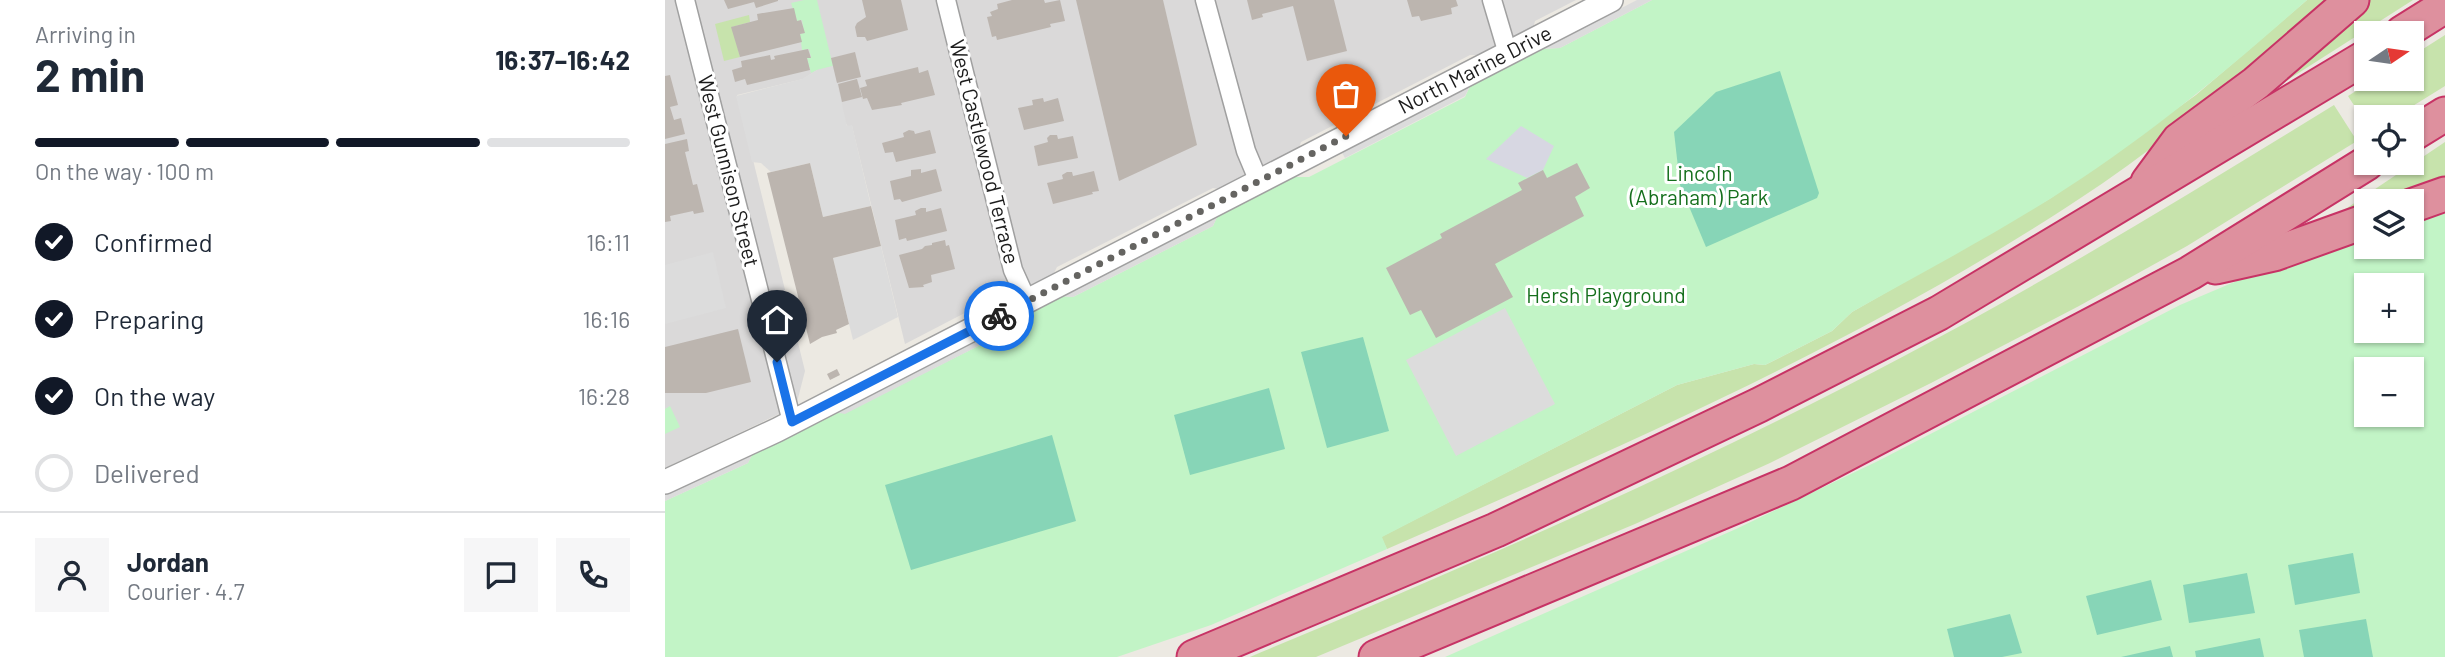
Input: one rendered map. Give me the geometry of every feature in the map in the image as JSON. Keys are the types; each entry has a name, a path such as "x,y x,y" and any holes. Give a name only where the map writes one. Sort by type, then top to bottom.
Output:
{"highway":[{"path":"2138,195 2179,140 2256,83 2352,0"},
{"path":"2421,21 2445,6"},
{"path":"1195,657 1496,530 1759,405 1939,313 2354,64"},
{"path":"2424,127 2445,114"},
{"path":"1376,657 1791,482 2190,273 2354,171"},
{"path":"2424,201 2445,194"},
{"path":"2190,273 2274,254 2354,226"}],"street":[{"name":"West Gunnison Street","path":"685,0 792,422"},
{"name":"West Castlewood Terrace","path":"946,0 1013,270 1027,301"},
{"path":"1205,0 1246,151 1259,182"},
{"path":"1492,0 1508,54"},
{"name":"North Marine Drive","path":"665,482 792,422 1611,0"}],"shaded area":[{"path":"665,0 1576,0 1535,21 1533,29 1482,55 1470,55 1301,142 1298,151 1224,190 1213,188 1057,267 1053,275 992,305 982,304 905,344 852,126 848,127 817,70 803,79 737,95 805,371 796,406 665,468"},
{"path":"1637,0 1652,0 1560,48 1542,49"},
{"path":"833,66 847,126 852,125 871,206 823,217 810,163 771,172 761,163 752,162 736,96 802,79 817,70"},
{"path":"1471,84 1465,96 1345,158 1341,151"},
{"path":"1521,126 1554,146 1543,170 1527,178 1486,159"},
{"path":"1217,217 1213,226 1073,297 1060,296"},
{"path":"881,246 898,317 853,340 833,258"},
{"path":"713,252 726,308 665,324 665,265"},
{"path":"1505,308 1555,404 1456,456 1406,360"},
{"path":"1005,324 996,337 845,414 834,412"},
{"path":"752,455 748,463 665,501 665,495"}],"green space":[{"path":"817,0 833,66 811,73 807,58 811,57 809,49 802,50 802,20 797,21 791,3"},
{"name":"Lincoln (Abraham) Park","path":"1652,0 2307,0 2246,53 2118,154 2026,214 1852,312 1832,331 1765,365 1754,364 1677,385 1382,537 1387,549 1211,625 1117,657 665,657 665,501 748,463 752,455 823,417 834,412 845,413 996,337 1005,324 1060,296 1073,297 1213,226 1217,217 1292,177 1309,177 1465,97 1471,84 1542,49 1560,48"},
{"path":"2307,0 2331,0 2162,140 2103,183 2019,238 1932,289 1754,382 1571,468 1387,549 1381,537 1677,385 1754,364 1765,365 1832,331 1852,312 2051,198 2196,95"},
{"path":"2367,0 2413,0 2380,21 2354,21 2354,38 2264,95"},
{"path":"749,15 750,22 732,27 740,57 724,61 715,24"},
{"path":"2445,35 2445,86 2414,105 2354,105 2348,96 2356,91 2424,91 2424,48"},
{"path":"1780,71 1819,193 1817,198 1706,247 1680,185 1674,132 1716,92"},
{"path":"2334,105 2354,136 2354,143 2187,246 2079,306 1770,463 1635,524 1316,657 1250,657 1581,513 1745,437 1961,326 2175,202"},
{"path":"2445,142 2445,178 2415,189 2375,189 2396,175 2424,175 2424,156"},
{"path":"2445,202 2445,657 1445,657 1736,529 1878,461 2180,305 2265,269 2354,236 2354,259 2424,259 2424,210"},
{"path":"2354,203 2354,210 2341,212"},
{"path":"1363,337 1389,431 1327,448 1301,352"},
{"path":"1269,388 1285,449 1190,475 1174,415"},
{"path":"670,406 680,427 665,434 665,409"},
{"path":"1052,435 1076,521 911,570 885,485"},
{"path":"2353,553 2360,593 2295,605 2288,565"},
{"path":"2247,573 2255,613 2189,623 2183,585"},
{"path":"2151,580 2162,620 2097,635 2086,596"},
{"path":"2010,614 2022,653 2002,657 1954,657 1947,629"},
{"path":"2366,619 2373,657 2304,657 2299,630"},
{"path":"2260,638 2264,657 2196,657 2195,651"},
{"path":"2170,646 2173,657 2121,657"}],"building":[{"path":"724,0 778,1 756,8 754,2 728,9"},
{"path":"862,0 901,0 908,30 867,41 865,37 857,37 855,27 866,17"},
{"path":"1012,0 1044,0 1045,3 1060,0 1065,21 997,40 996,36 992,37 987,17 992,16 990,12 998,9 997,4"},
{"path":"1076,0 1163,0 1197,145 1119,181"},
{"path":"1247,0 1334,0 1347,51 1307,61 1293,6 1262,14 1263,17 1252,20"},
{"path":"1407,0 1456,0 1458,6 1451,8 1452,14 1421,21 1419,16 1412,17"},
{"path":"794,8 797,21 801,20 805,33 800,34 802,42 740,57 731,27 758,20 757,14"},
{"path":"808,49 811,58 807,58 810,70 747,85 745,79 735,82 732,70 742,67 741,61 770,55 771,60 775,59 774,56"},
{"path":"855,52 861,77 837,83 831,58"},
{"path":"918,67 919,73 928,70 935,95 872,110 867,98 863,99 860,88 867,86 865,80"},
{"path":"670,75 678,105 670,107 674,120 681,118 685,134 665,139 665,76"},
{"path":"857,79 862,97 842,102 838,84"},
{"path":"1043,98 1044,102 1058,98 1064,121 1024,130 1018,108 1033,105 1032,100"},
{"path":"909,130 915,134 930,130 936,153 896,162 893,152 885,153 882,143 904,137 903,133"},
{"path":"1050,135 1057,135 1058,139 1073,136 1078,158 1038,166 1034,146 1048,142"},
{"path":"687,139 689,151 685,152 693,185 697,184 704,212 694,214 693,211 670,216 671,221 665,222 665,144"},
{"path":"810,163 823,217 871,206 881,246 833,258 849,324 836,330 837,333 810,344 767,173"},
{"path":"1577,163 1590,188 1575,197 1584,216 1495,264 1513,297 1436,338 1421,310 1410,315 1386,268 1442,238 1440,234 1522,190 1518,183 1543,170 1547,178"},
{"path":"921,169 921,173 936,169 942,191 902,202 900,199 894,200 890,181 911,176 911,170"},
{"path":"1094,171 1099,191 1053,204 1047,183 1063,179 1062,175 1067,172 1072,172 1073,176"},
{"path":"926,208 926,212 941,208 947,231 907,241 906,238 899,240 895,220 916,215 915,211"},
{"path":"945,240 946,246 949,245 955,269 931,275 932,282 923,285 924,287 909,288 899,255"},
{"path":"738,329 751,382 706,393 665,393 665,347"},
{"path":"837,369 840,375 830,380 827,374"}],"way so far":[{"path":"999,316 1346,136"}],"route":[{"path":"777,362 792,422 999,316"}],"park label":[{"name":"Hersh Playground","path":"1606,296"}]}
